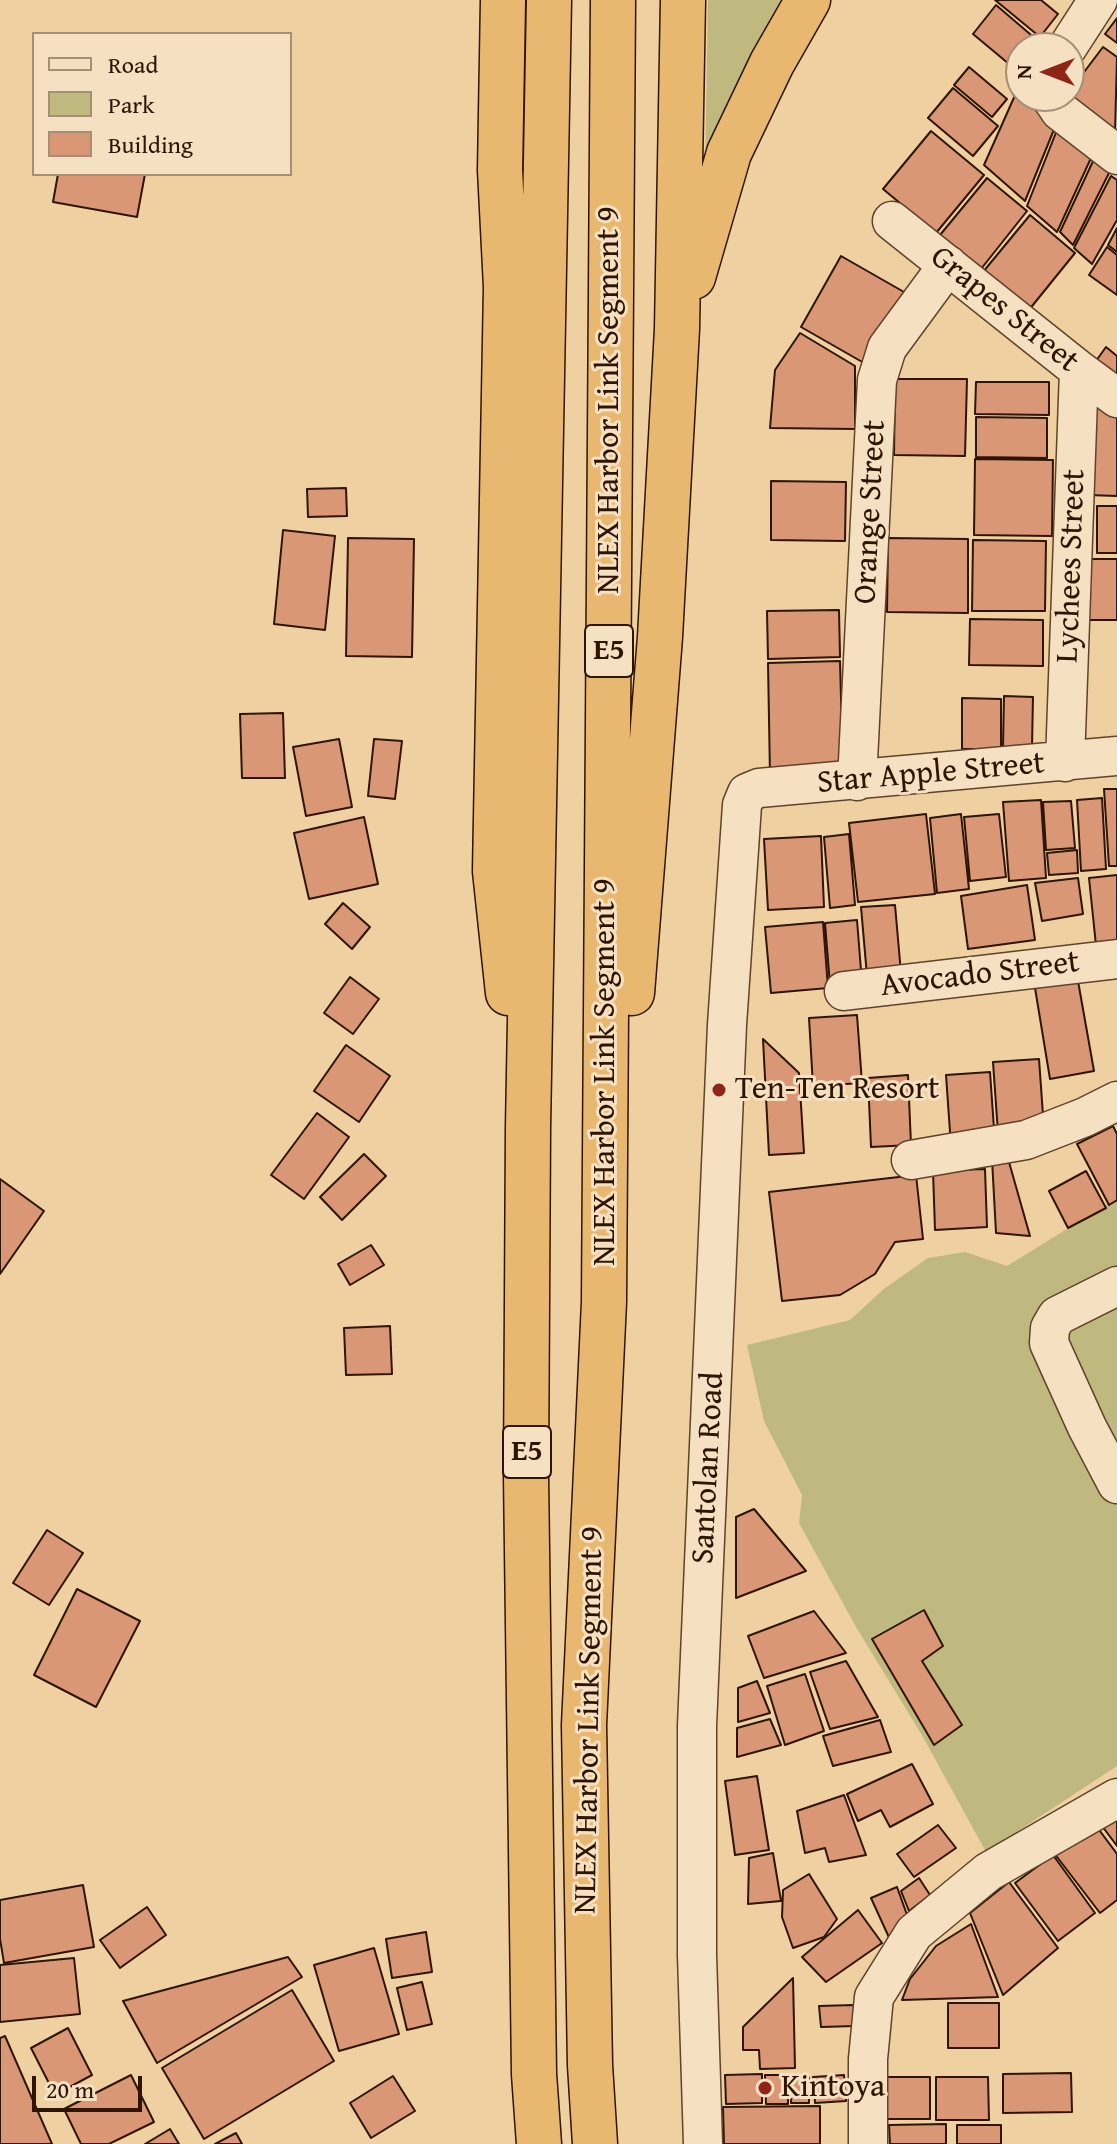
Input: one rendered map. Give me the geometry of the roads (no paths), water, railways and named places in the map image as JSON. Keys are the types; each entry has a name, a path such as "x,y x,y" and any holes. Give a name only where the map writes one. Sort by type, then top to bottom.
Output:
{"highway":[{"path":"470,0 500,170"},
{"path":"503,0 500,170 506,287 495,871 504,967 528,1127"},
{"name":"NLEX Harbor Link Segment 9","path":"539,2144 534,2074 526,1475 528,1127 549,0"},
{"name":"NLEX Harbor Link Segment 9","path":"595,2144 590,2065 584,1725 604,1302 613,0"},
{"path":"604,1302 644,863 677,329 683,0"},
{"path":"677,329 729,153 772,63 808,0"}],"street":[{"path":"1077,32 1098,0"},
{"path":"1061,112 1117,155"},
{"name":"Grapes Street","path":"892,221 1117,398"},
{"name":"Orange Street","path":"857,781 877,380 887,348 948,265"},
{"name":"Lychees Street","path":"1065,762 1079,370"},
{"name":"Star Apple Street","path":"747,793 759,788 1117,756"},
{"name":"Santolan Road","path":"703,2144 697,1955 697,1726 727,1025 742,805 747,793"},
{"name":"Avocado Street","path":"844,991 1117,959"},
{"path":"911,1160 1026,1140 1117,1101"},
{"path":"1117,1286 1057,1316 1050,1328 1049,1343 1117,1484"},
{"path":"868,2144 868,2059 874,1997 914,1933 988,1872 1117,1798"}],"place":[{"name":"Ten-Ten Resort","path":"719,1090"},
{"name":"Kintoya","path":"765,2088"}]}
